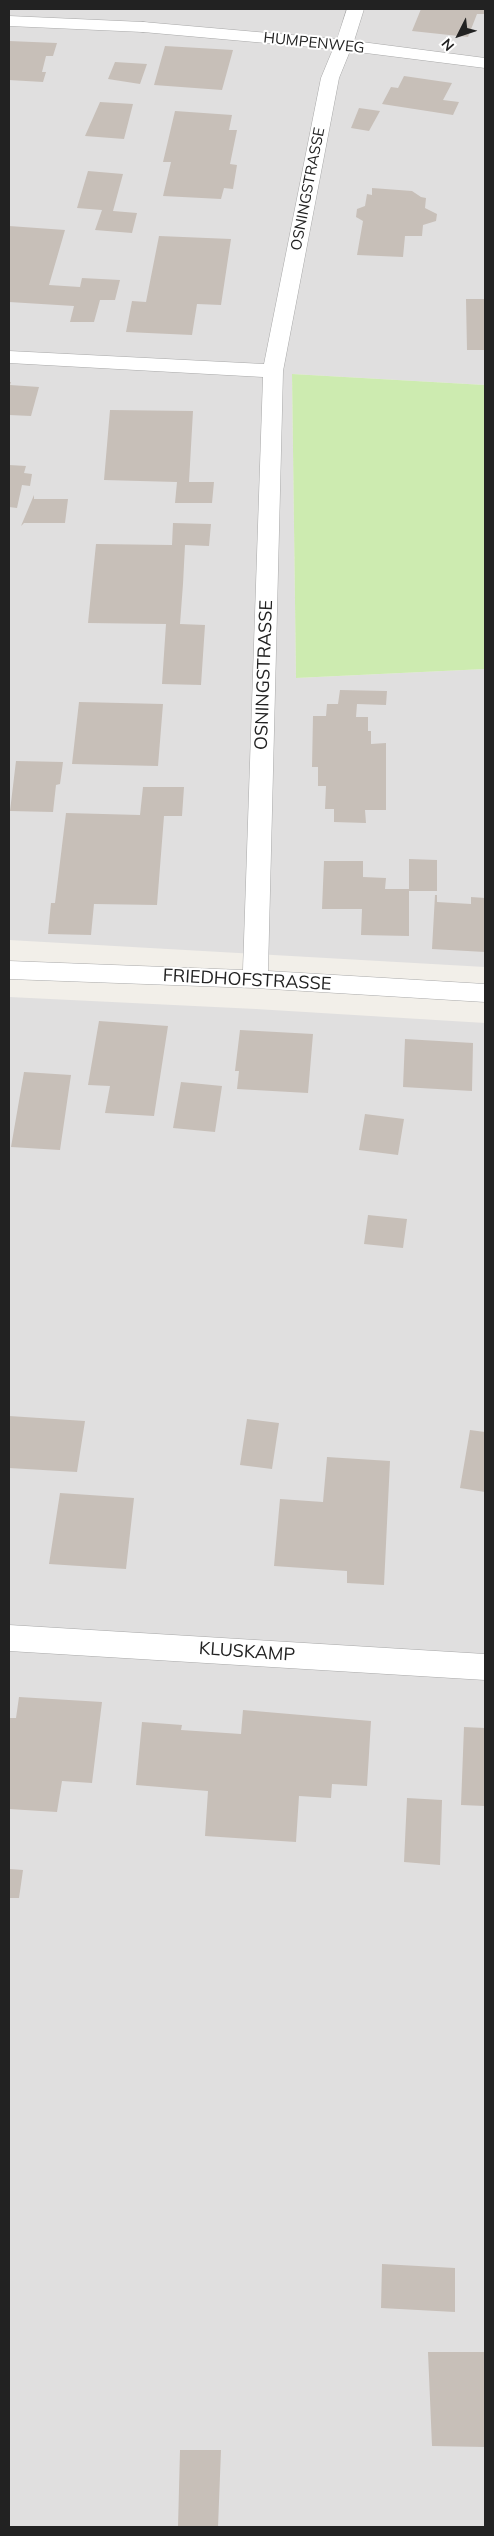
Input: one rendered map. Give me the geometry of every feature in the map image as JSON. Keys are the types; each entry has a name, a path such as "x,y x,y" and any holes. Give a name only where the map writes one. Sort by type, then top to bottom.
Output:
{"street":[{"name":"OSNINGSTRASSE","path":"255,979 273,371 330,78 344,45 355,9"},
{"name":"HUMPENWEG","path":"9,21 143,27 344,45 485,63"},
{"path":"9,357 273,371"},
{"name":"FRIEDHOFSTRASSE","path":"9,970 255,979 485,994"},
{"name":"KLUSKAMP","path":"9,1638 485,1667"}],"shaded area":[{"path":"9,9 485,9 485,385 292,374 296,678 485,669 485,967 9,940"},
{"path":"9,997 485,1023 485,2527 9,2527"}],"green space":[{"path":"292,374 485,385 485,669 296,678"}],"building":[{"path":"421,9 485,9 485,14 477,14 468,37 412,31"},
{"path":"9,41 57,43 53,56 46,56 42,72 46,72 43,82 9,80"},
{"path":"165,46 233,50 222,90 154,85"},
{"path":"115,62 147,64 140,84 108,79"},
{"path":"404,76 452,83 443,100 459,102 453,115 382,104 391,87 398,88"},
{"path":"100,102 133,104 124,139 85,136"},
{"path":"359,108 380,111 369,131 351,128"},
{"path":"175,111 232,115 229,130 237,130 230,164 237,165 233,189 224,188 221,199 163,196 171,162 163,162"},
{"path":"88,171 123,174 113,211 137,213 132,233 95,230 102,210 77,208"},
{"path":"372,188 412,191 426,198 425,208 437,214 436,221 423,225 422,236 405,236 403,257 357,255 363,221 356,217 357,209 365,206 367,194 372,195"},
{"path":"9,226 65,230 49,285 80,287 82,278 120,280 115,300 100,300 94,322 70,322 74,306 9,302"},
{"path":"159,236 231,239 221,305 197,304 192,335 126,332 132,301 146,302"},
{"path":"466,299 485,299 485,350 467,350"},
{"path":"9,382 11,382 10,385 39,387 31,416 9,415"},
{"path":"110,410 193,411 189,482 214,482 212,503 175,503 177,482 104,480"},
{"path":"9,465 26,466 24,473 32,474 30,486 22,485 17,508 9,507"},
{"path":"34,495 34,499 68,499 65,523 24,523 21,526"},
{"path":"173,523 211,524 209,546 185,545 180,624 205,625 201,685 162,684 166,624 88,623 96,544 172,545"},
{"path":"340,690 387,691 386,705 357,704 356,717 368,717 368,731 371,731 371,744 386,743 386,810 365,810 366,823 334,822 334,809 325,809 326,786 318,786 318,767 312,767 313,716 326,716 327,704 338,704"},
{"path":"79,702 163,704 158,766 72,764"},
{"path":"16,761 63,762 60,784 56,785 53,812 10,811"},
{"path":"143,787 184,787 182,816 164,816 157,905 94,904 91,935 48,934 51,903 55,903 66,813 140,815"},
{"path":"409,859 437,860 437,891 409,891 409,936 361,935 362,909 322,909 324,861 363,861 363,877 386,878 385,889 409,889"},
{"path":"435,895 437,895 437,902 471,904 471,897 485,898 485,952 432,949"},
{"path":"99,1021 168,1026 154,1116 105,1113 110,1086 88,1085"},
{"path":"240,1030 313,1034 308,1093 237,1089 239,1071 235,1071"},
{"path":"405,1039 473,1043 472,1091 403,1087"},
{"path":"24,1072 71,1075 60,1150 11,1147"},
{"path":"181,1082 222,1086 215,1132 173,1128"},
{"path":"365,1114 404,1119 398,1155 359,1150"},
{"path":"368,1215 407,1219 403,1248 364,1244"},
{"path":"9,1416 85,1421 77,1472 9,1468"},
{"path":"247,1419 279,1423 272,1469 240,1465"},
{"path":"470,1430 485,1432 485,1492 460,1488"},
{"path":"327,1457 390,1461 384,1585 347,1583 347,1571 274,1566 280,1499 323,1502"},
{"path":"60,1493 134,1498 126,1569 49,1564"},
{"path":"19,1697 102,1702 92,1783 62,1781 57,1812 9,1809 9,1729 10,1718 16,1718"},
{"path":"243,1710 371,1721 367,1786 332,1784 331,1798 299,1796 296,1842 205,1836 208,1791 136,1785 142,1722 182,1725 181,1730 241,1734"},
{"path":"464,1727 485,1728 485,1806 461,1805"},
{"path":"407,1798 442,1800 440,1865 404,1862"},
{"path":"9,1869 23,1870 19,1898 9,1898"},
{"path":"382,2264 455,2268 455,2312 381,2308"},
{"path":"428,2352 485,2352 485,2447 432,2446"},
{"path":"180,2450 221,2450 218,2527 178,2527"}]}
